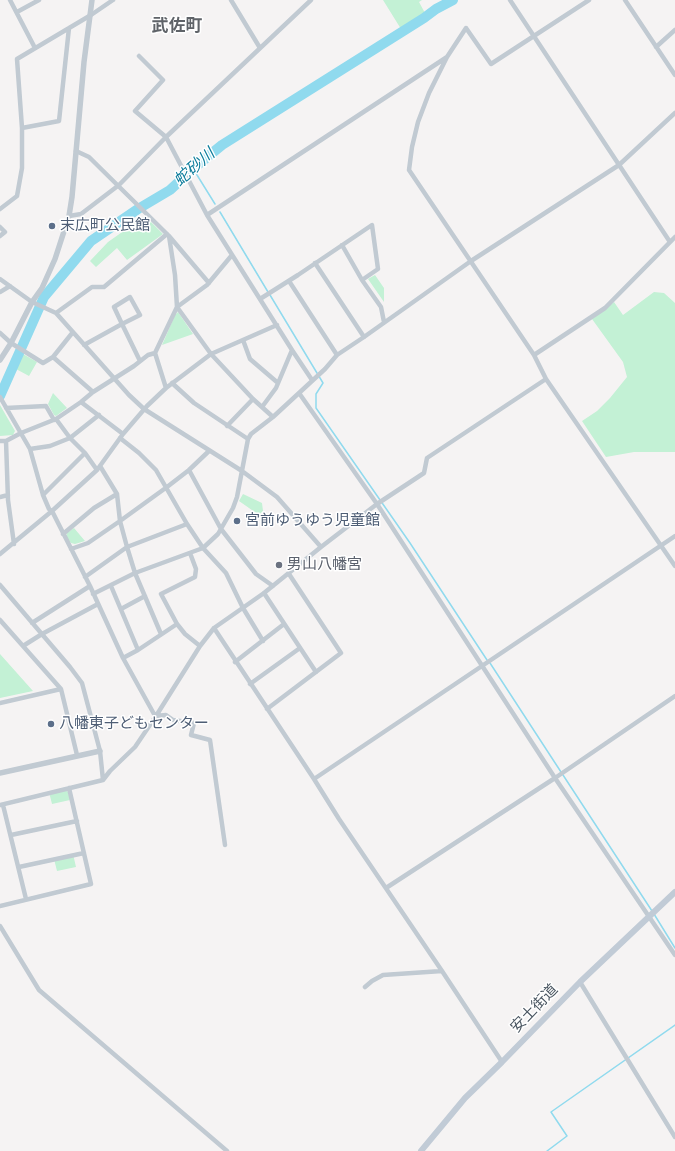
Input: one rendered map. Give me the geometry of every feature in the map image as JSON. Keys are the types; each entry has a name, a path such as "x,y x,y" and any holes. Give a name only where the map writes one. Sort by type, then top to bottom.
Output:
{"main road":[{"name":"安土街道","path":"420,1151 465,1098 580,982 675,892"}],"street":[{"path":"10,0 35,48"},
{"path":"17,12 39,0"},
{"path":"0,360 11,343 32,302 42,288 54,260 69,216 84,62 92,0"},
{"path":"0,208 17,196 22,168 22,128 18,59 91,16 113,0"},
{"path":"231,0 260,48"},
{"path":"69,216 81,214 119,185 166,137 311,0"},
{"path":"510,0 670,242"},
{"path":"589,0 491,64 466,28 448,57 429,93 418,122 412,147 410,170 534,355 546,379 675,566"},
{"path":"626,0 675,75"},
{"path":"22,128 59,121 69,28"},
{"path":"656,47 675,30"},
{"path":"139,56 163,80 135,111 166,137 207,215 312,380"},
{"path":"207,215 448,57"},
{"path":"93,594 135,573 203,548 218,534 233,508 237,496 248,439 325,369 337,355 364,338 384,322 471,261 619,165 675,113"},
{"path":"76,151 89,157 119,185 168,235 209,283"},
{"path":"260,299 372,225 378,270 362,280"},
{"path":"0,226 5,232 0,236"},
{"path":"168,235 175,275 178,307 211,354 252,399 273,417"},
{"path":"56,314 92,287 104,287 168,235"},
{"path":"534,355 605,308 675,237"},
{"path":"342,245 362,280 382,307 384,322"},
{"path":"0,441 6,441 21,433 55,420 81,402 92,392 114,379 148,355 155,352 178,307 209,283 232,255"},
{"path":"315,263 364,338"},
{"path":"0,279 32,302 56,314 114,379 144,409 242,471 277,497 321,547"},
{"path":"289,280 337,355"},
{"path":"0,292 10,286"},
{"path":"84,345 122,324 140,315 130,297 114,307 122,324 140,361"},
{"path":"0,554 14,544 52,511 98,468 121,436 144,409 172,383 211,354 276,325"},
{"path":"0,334 11,343 43,363 54,357 73,332"},
{"path":"243,340 250,359 278,383"},
{"path":"262,407 278,383 292,350"},
{"path":"155,352 166,388"},
{"path":"54,357 92,392"},
{"path":"26,899 11,835 2,805 103,780 110,771 135,747 200,646 214,628 289,574 293,568 377,504 424,473 427,458 546,379"},
{"path":"172,383 194,403 248,439"},
{"path":"299,393 377,504 555,778 675,955"},
{"path":"1,398 30,449 43,495 49,509 52,511 90,586 123,658 156,716"},
{"path":"227,426 252,399"},
{"path":"81,402 99,415 156,470 187,524 203,548 226,573 243,608 263,641"},
{"path":"6,408 46,406 55,420 98,468 117,494 120,521 127,548 144,596 161,634"},
{"path":"30,449 50,446 70,438 99,415"},
{"path":"6,441 8,495 14,544"},
{"path":"71,549 88,543 167,488 209,451"},
{"path":"43,495 85,453"},
{"path":"189,470 221,529 256,574 273,586"},
{"path":"63,534 94,508 117,494"},
{"path":"0,497 8,495"},
{"path":"85,577 127,548 187,524"},
{"path":"314,779 675,536"},
{"path":"190,553 196,569 195,577 161,594 177,624 185,634 200,646"},
{"path":"267,709 341,653 289,574"},
{"path":"0,585 82,683 100,751 103,780"},
{"path":"32,623 90,586"},
{"path":"111,586 138,650"},
{"path":"264,593 316,672"},
{"path":"121,609 144,596"},
{"path":"23,646 98,604"},
{"path":"0,620 61,690 77,755"},
{"path":"123,658 138,650 177,624"},
{"path":"236,662 284,624"},
{"path":"214,628 314,779 339,820 502,1062"},
{"path":"250,684 300,648"},
{"path":"0,703 61,690"},
{"path":"386,888 555,778 675,696"},
{"path":"156,716 166,715 173,720 194,723 191,735 210,740 225,845"},
{"path":"0,773 100,751"},
{"path":"0,906 91,884 69,788"},
{"path":"11,835 77,821"},
{"path":"19,867 84,853"},
{"path":"0,926 39,990 227,1151"},
{"path":"365,987 383,975 442,971"},
{"path":"580,982 675,1137"}],"green space":[{"path":"383,0 422,0 419,2 425,13 401,29"},
{"path":"145,216 163,234 127,260 117,248 96,267 90,261 108,242"},
{"path":"375,275 384,288 384,302 368,279"},
{"path":"654,292 664,293 675,303 675,452 634,452 606,457 582,421 597,411 627,377 623,362 592,319 614,302 623,315"},
{"path":"178,312 193,334 162,345 175,315"},
{"path":"23,354 37,362 29,376 16,369"},
{"path":"53,393 67,408 56,416 48,404"},
{"path":"0,405 15,431 13,435 0,436"},
{"path":"243,494 262,503 263,511 259,515 239,501"},
{"path":"74,528 85,541 75,544 71,543 66,537 67,533"},
{"path":"0,654 33,691 0,698"},
{"path":"63,788 68,792 70,800 52,804 49,792"},
{"path":"73,854 76,867 57,871 54,859"}],"waterway":[{"name":"蛇砂川","path":"0,396 44,297 91,241 138,209 170,190 222,145 436,9 453,0"},
{"path":"195,167 197,175 215,204"},
{"path":"220,212 268,292"},
{"path":"270,295 323,383 316,394 316,408 410,543 487,660"},
{"path":"490,663 561,772"},
{"path":"563,775 652,911"},
{"path":"654,914 675,948"},
{"path":"547,1151 567,1136 551,1112 675,1025"}],"place":[{"name":"末広町公民館","path":"52,226"},
{"name":"宮前ゆうゆう児童館","path":"237,521"},
{"name":"男山八幡宮","path":"279,565"},
{"name":"八幡東子どもセンター","path":"51,724"}],"district":[{"name":"武佐町","path":"177,27"}]}
